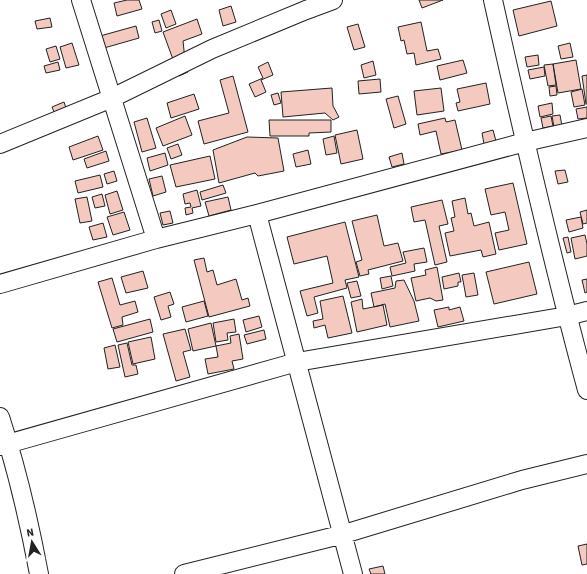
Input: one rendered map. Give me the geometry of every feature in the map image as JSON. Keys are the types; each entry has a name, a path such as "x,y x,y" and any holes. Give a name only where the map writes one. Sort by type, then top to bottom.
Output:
{"street":[{"path":"81,0 156,239"},
{"path":"0,144 112,98 212,49 333,0"},
{"path":"493,0 525,142 567,316 587,390"},
{"path":"0,284 156,239 257,214 525,142 587,128"},
{"path":"257,214 315,434 344,534 353,574"},
{"path":"4,445 297,362 567,316 587,311"},
{"path":"0,417 4,445 26,509 39,574"},
{"path":"184,574 344,534 522,480 587,464"}],"building":[{"path":"127,0 139,0 142,9 117,16 114,3"},
{"path":"419,0 443,0 422,8"},
{"path":"551,1 557,26 519,36 513,10"},
{"path":"231,6 236,22 223,26 219,10"},
{"path":"171,10 176,24 166,28 161,14"},
{"path":"50,18 52,27 37,29 35,21"},
{"path":"197,19 202,34 183,41 185,60 183,61 188,72 179,76 163,32"},
{"path":"159,20 162,31 155,33 152,22"},
{"path":"421,22 427,51 438,49 441,59 416,65 414,53 407,54 404,40 401,41 398,27"},
{"path":"358,24 365,47 354,50 347,27"},
{"path":"136,26 139,38 104,48 100,36"},
{"path":"72,43 79,65 66,68 60,47"},
{"path":"570,43 573,57 561,59 558,46"},
{"path":"56,46 60,59 50,62 46,49"},
{"path":"538,55 539,65 527,67 525,57"},
{"path":"463,60 467,73 440,80 437,66"},
{"path":"576,60 581,89 558,93 553,64"},
{"path":"373,61 376,75 364,78 361,65"},
{"path":"58,62 60,70 46,73 44,66"},
{"path":"268,62 273,75 261,80 266,92 255,97 249,84 263,78 258,67"},
{"path":"553,64 556,85 548,86 544,65"},
{"path":"544,67 545,76 530,79 528,70"},
{"path":"587,75 587,104 586,104 582,76"},
{"path":"233,76 248,132 204,144 198,121 229,113 220,80"},
{"path":"380,79 381,92 359,94 358,81"},
{"path":"486,83 490,104 458,111 456,103 460,102 457,89"},
{"path":"556,86 557,95 550,96 549,87"},
{"path":"332,88 333,106 339,117 333,120 325,113 283,117 281,92"},
{"path":"441,88 444,111 417,115 414,91"},
{"path":"582,89 585,105 574,107 571,92"},
{"path":"278,93 281,103 274,105 271,95"},
{"path":"194,94 199,109 171,118 167,103"},
{"path":"398,96 406,124 394,128 386,99"},
{"path":"64,102 68,114 57,119 52,107"},
{"path":"552,103 553,114 540,117 538,106"},
{"path":"587,107 587,118 578,119 576,109"},
{"path":"560,115 562,126 554,127 552,116"},
{"path":"185,116 192,135 163,146 156,128"},
{"path":"551,116 553,126 543,128 541,118"},
{"path":"147,118 156,148 142,152 134,122"},
{"path":"445,118 446,122 455,120 462,150 441,154 436,131 420,135 418,124"},
{"path":"269,120 331,120 331,132 309,133 309,136 270,136"},
{"path":"357,130 363,159 341,164 335,135"},
{"path":"493,130 496,141 484,144 482,133"},
{"path":"98,136 103,150 73,160 69,147"},
{"path":"334,136 337,153 326,155 323,139"},
{"path":"247,137 278,138 284,171 258,176 255,173 219,183 213,150"},
{"path":"178,144 182,155 171,159 167,148"},
{"path":"308,150 311,164 296,167 293,154"},
{"path":"106,151 109,161 87,168 84,159"},
{"path":"165,153 168,165 150,171 147,158"},
{"path":"402,153 404,164 392,167 389,157"},
{"path":"210,156 215,179 176,187 170,165"},
{"path":"565,170 568,182 558,184 555,171"},
{"path":"114,171 117,181 107,184 104,174"},
{"path":"100,175 103,187 78,193 75,181"},
{"path":"162,176 166,192 153,196 149,179"},
{"path":"513,183 527,244 499,250 495,233 509,230 505,212 491,215 485,189"},
{"path":"223,185 226,193 202,200 200,192"},
{"path":"197,190 201,206 192,208 193,213 186,215 185,208 191,207 190,203 185,204 183,194"},
{"path":"117,191 123,210 110,214 105,195"},
{"path":"102,194 105,206 95,208 92,197"},
{"path":"87,197 92,221 80,223 75,199"},
{"path":"228,197 231,210 209,216 205,202"},
{"path":"465,198 468,214 471,213 474,226 489,222 496,254 483,257 481,250 450,256 445,233 454,231 451,218 455,217 452,201"},
{"path":"442,200 448,224 439,226 447,262 435,265 425,220 414,222 411,207"},
{"path":"587,210 587,223 583,224 580,212"},
{"path":"170,211 173,223 163,225 160,213"},
{"path":"124,212 130,230 113,235 107,217"},
{"path":"377,215 384,246 398,243 403,261 368,270 369,274 360,276 356,262 362,260 352,221"},
{"path":"581,217 583,228 569,232 566,220"},
{"path":"345,222 359,277 345,280 347,288 314,297 318,313 307,316 300,291 333,283 327,256 294,264 287,237"},
{"path":"103,223 107,237 93,240 89,227"},
{"path":"585,235 587,256 575,259 571,238"},
{"path":"568,237 571,252 567,253 563,238"},
{"path":"424,248 427,262 414,264 415,271 392,276 390,267 406,263 403,252"},
{"path":"204,258 207,272 213,270 217,285 236,279 242,300 248,298 250,306 209,317 194,260"},
{"path":"529,262 537,294 494,304 486,272"},
{"path":"437,267 443,300 436,301 430,298 416,301 411,278 426,275 425,270"},
{"path":"143,271 148,288 126,293 121,277"},
{"path":"459,273 461,282 458,282 458,286 444,289 442,277"},
{"path":"474,273 478,295 466,297 462,275"},
{"path":"391,276 393,286 382,289 380,278"},
{"path":"112,278 120,305 135,301 138,312 122,317 123,325 112,328 98,282"},
{"path":"587,279 587,292 585,293 582,280"},
{"path":"404,280 414,301 419,321 390,327 385,304 374,307 371,293 395,288 396,281"},
{"path":"357,281 361,296 351,298 347,283"},
{"path":"170,292 174,304 168,306 171,317 161,320 154,297"},
{"path":"343,296 352,333 328,338 325,325 314,328 313,321 323,319 320,301"},
{"path":"362,299 363,309 383,305 387,325 357,332 351,302"},
{"path":"204,301 208,316 186,322 182,307"},
{"path":"449,307 449,310 460,307 464,321 438,327 434,310"},
{"path":"259,316 262,327 246,332 243,320"},
{"path":"150,319 153,332 117,342 113,329"},
{"path":"234,319 236,332 227,333 228,340 216,342 213,323"},
{"path":"211,323 216,346 193,351 188,329"},
{"path":"185,329 191,350 183,352 190,377 176,381 163,334"},
{"path":"264,330 266,339 247,344 244,335"},
{"path":"239,334 243,359 232,361 234,369 208,374 205,359 218,357 216,346 231,343 230,336"},
{"path":"151,337 155,359 133,364 128,342"},
{"path":"127,343 132,365 136,365 138,374 125,377 118,345"},
{"path":"115,345 120,367 108,369 104,348"},
{"path":"587,544 587,564 582,565 578,546"},
{"path":"383,566 385,574 371,574 369,569"}]}
